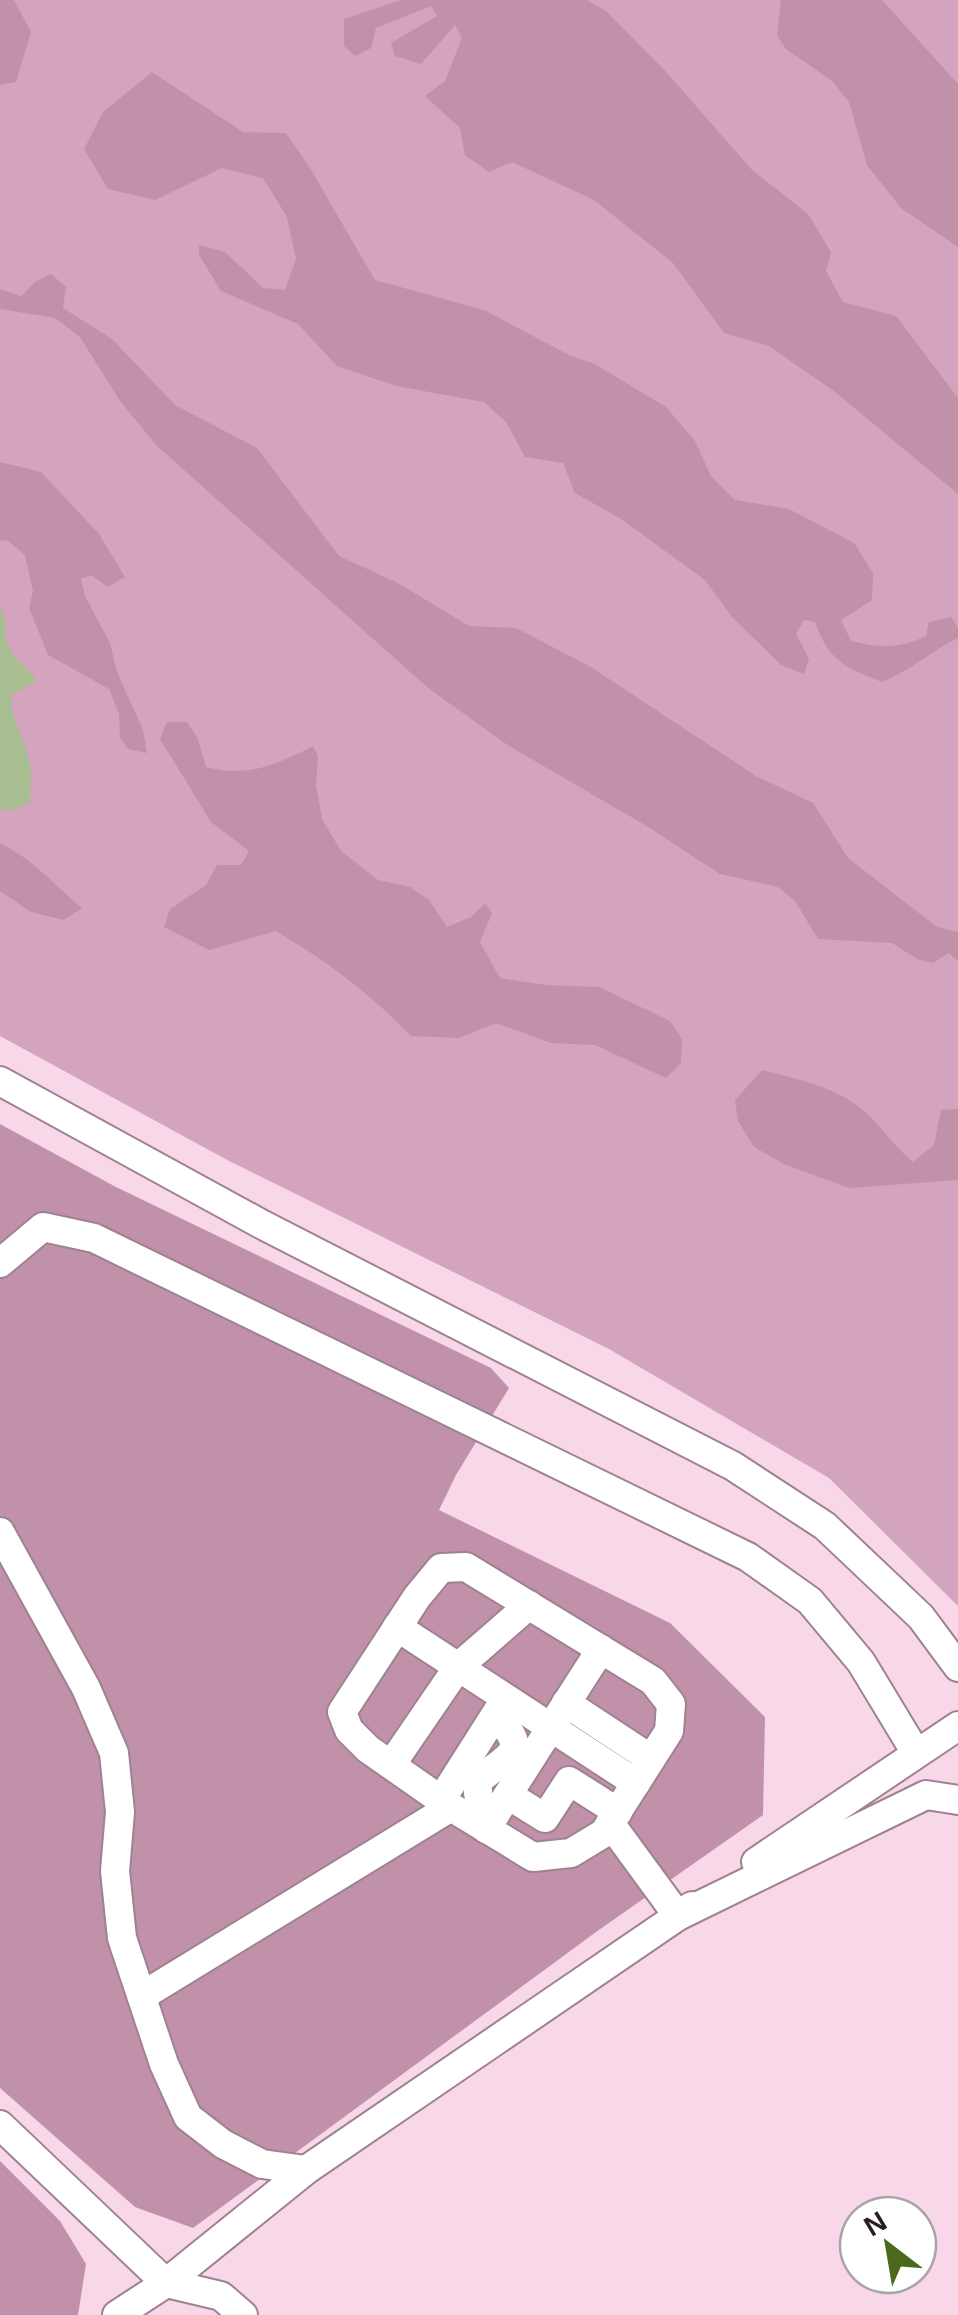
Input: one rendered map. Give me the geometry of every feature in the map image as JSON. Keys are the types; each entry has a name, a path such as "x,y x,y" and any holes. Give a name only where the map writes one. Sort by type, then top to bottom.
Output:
{"street":[{"path":"0,1081 247,1217 734,1466 825,1526 922,1616 958,1668"},
{"path":"0,1263 44,1228 94,1238 748,1557 810,1601 860,1662 916,1754"},
{"path":"0,1532 86,1688 114,1753 120,1812 115,1871 122,1938 164,2064 188,2116 223,2144 262,2164 306,2170"},
{"path":"500,1708 514,1742 510,1756 501,1767 479,1780 476,1791 482,1806 496,1813 533,1857 572,1853 604,1833 614,1818 636,1783 651,1758 669,1731 671,1704 654,1681 466,1567 440,1568 342,1712 349,1730 446,1803 496,1813 545,1818 569,1780 614,1818 678,1916"},
{"path":"391,1765 458,1668 530,1605"},
{"path":"398,1628 458,1668 500,1708 550,1728 636,1783"},
{"path":"496,1813 601,1649"},
{"path":"566,1704 610,1719 651,1758"},
{"path":"142,1996 446,1803 500,1708"},
{"path":"117,2315 166,2283 306,2170 958,1726"},
{"path":"678,1916 926,1795 958,1800"},
{"path":"0,2125 166,2283 222,2296 243,2315"}],"shaded area":[{"path":"0,0 958,0 958,1606 829,1478 609,1349 229,1161 0,1036"},
{"path":"0,0 14,0 31,32 16,82 0,85"},
{"path":"401,0 587,0 607,12 669,75 752,170 808,214 831,252 826,271 843,302 896,316 958,398 958,494 835,392 769,346 724,333 673,263 594,200 512,162 489,172 465,155 460,128 425,96 445,81 462,38 455,25 421,64 395,56 391,43 437,16 431,6 376,28 371,48 355,56 344,46 344,19"},
{"path":"781,0 882,0 958,84 958,247 901,208 867,165 849,102 832,81 786,49 777,35"},
{"path":"152,72 243,132 286,133 375,280 484,310 571,356 593,363 666,407 695,441 711,476 735,500 789,509 854,543 873,573 872,600 841,620 851,641 880,646 907,643 926,636 929,622 951,617 958,628 958,638 882,682 840,661 826,646 815,622 804,620 796,634 809,659 804,674 781,665 732,617 705,580 621,519 575,493 563,463 525,457 506,422 484,402 396,386 337,366 298,324 221,291 199,255 199,245 225,252 263,288 285,290 296,259 287,217 263,178 222,168 155,200 108,189 84,149 103,112"},
{"path":"51,274 66,287 63,308 112,339 175,405 257,448 339,556 398,583 469,626 516,628 591,667 756,776 813,803 848,858 937,927 958,932 958,961 949,953 933,963 917,959 892,943 818,939 795,901 778,887 720,874 509,746 428,688 156,445 120,401 80,337 55,318 0,309 0,289 21,296 35,282"},
{"path":"0,462 41,472 99,534 125,577 108,587 91,575 81,579 143,730 147,753 128,749 120,738 119,714 109,689 48,655 29,608 33,591 25,555 7,540 0,541"},
{"path":"0,607 11,651 36,677 32,684 11,695 14,717 29,758 31,783 30,802 11,811 0,809"},
{"path":"167,722 187,722 198,739 206,767 221,770 261,768 313,746 318,756 316,786 322,819 341,851 378,880 410,887 429,900 447,927 471,917 485,903 492,913 480,942 500,978 599,987 670,1021 682,1039 681,1063 666,1078 595,1045 551,1043 496,1023 459,1038 411,1036 347,979 276,931 209,950 164,927 170,909 206,885 217,865 241,865 249,851 211,822 160,739"},
{"path":"0,843 33,865 82,908 64,920 31,912 0,891"},
{"path":"762,1070 847,1099 865,1112 913,1162 934,1145 941,1110 958,1109 958,1180 849,1188 786,1165 754,1147 738,1121 735,1100"},
{"path":"0,1124 116,1187 491,1368 509,1388 439,1510 670,1623 765,1717 763,1815 596,1932 193,2228 135,2207 0,2088"},
{"path":"0,2161 60,2221 86,2264 78,2315 0,2315"}]}
